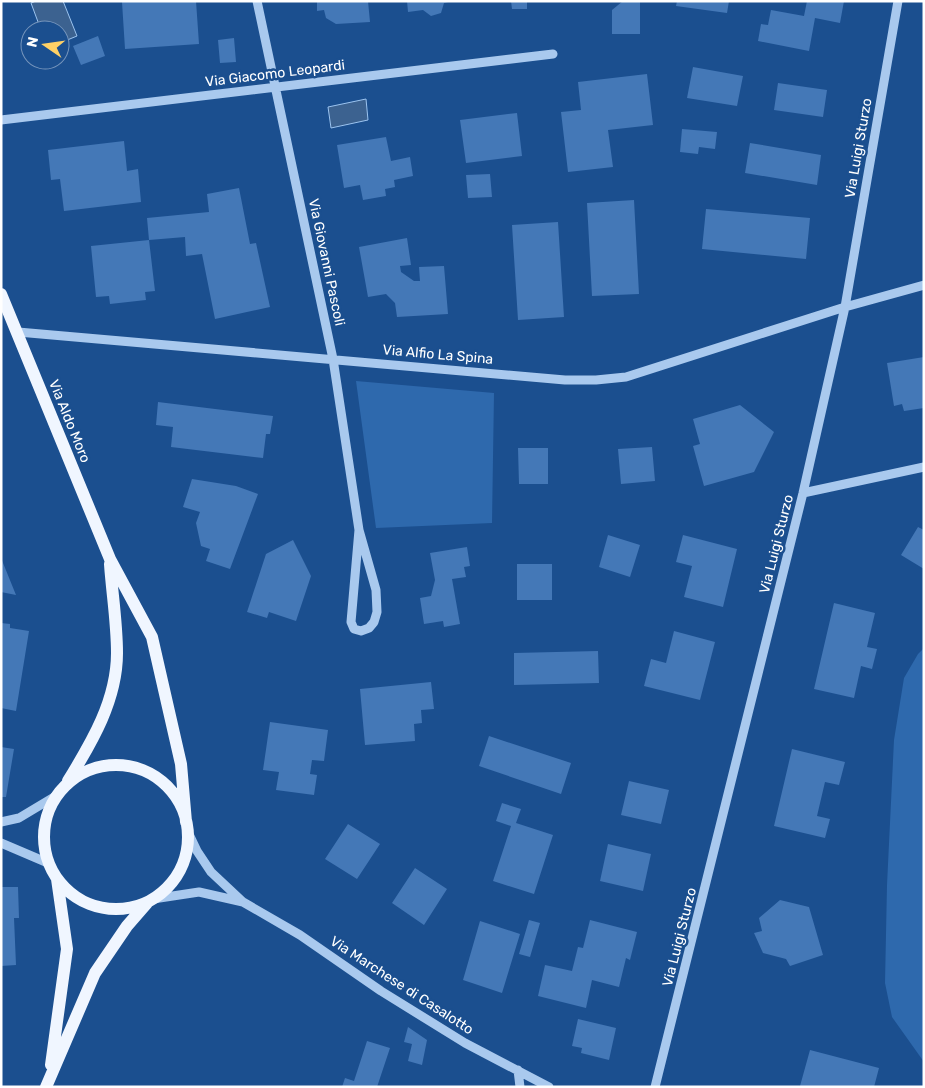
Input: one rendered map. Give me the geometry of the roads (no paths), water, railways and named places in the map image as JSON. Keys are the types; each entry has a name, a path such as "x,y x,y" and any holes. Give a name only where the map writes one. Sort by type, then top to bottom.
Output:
{"main road":[{"name":"Via Aldo Moro","path":"1,294 110,559"},
{"path":"110,559 117,654 113,682 106,709 90,746 49,810 44,827 44,845 48,863 57,879 68,892 83,902 99,908 116,910 133,908 151,900"},
{"path":"47,1084 95,973 127,926 176,877 183,862 187,846 180,764 152,637 110,559"},
{"path":"61,791 76,777 92,769 126,766 143,770 158,779 170,791 180,805 186,826"},
{"path":"47,1084 67,949 57,879"}],"street":[{"name":"Via Giovanni Pascoli","path":"257,1 334,359 359,530"},
{"name":"Via Luigi Sturzo","path":"655,1087 803,493 845,307 898,1"},
{"name":"Via Giacomo Leopardi","path":"1,120 553,54"},
{"name":"Via Alfio La Spina","path":"18,332 565,380 596,380 626,377 845,307 924,285"},
{"path":"803,493 924,467"},
{"path":"359,530 376,590 378,612 369,628 361,631 354,629 351,622 359,530"},
{"path":"1,822 19,818 61,791"},
{"path":"186,826 197,851 211,872 243,902"},
{"path":"1,843 48,863"},
{"path":"151,900 199,892 243,902"},
{"name":"Via Marchese di Casalotto","path":"243,902 300,935 381,991 448,1032 549,1087"},
{"path":"518,1070 520,1087"}]}
